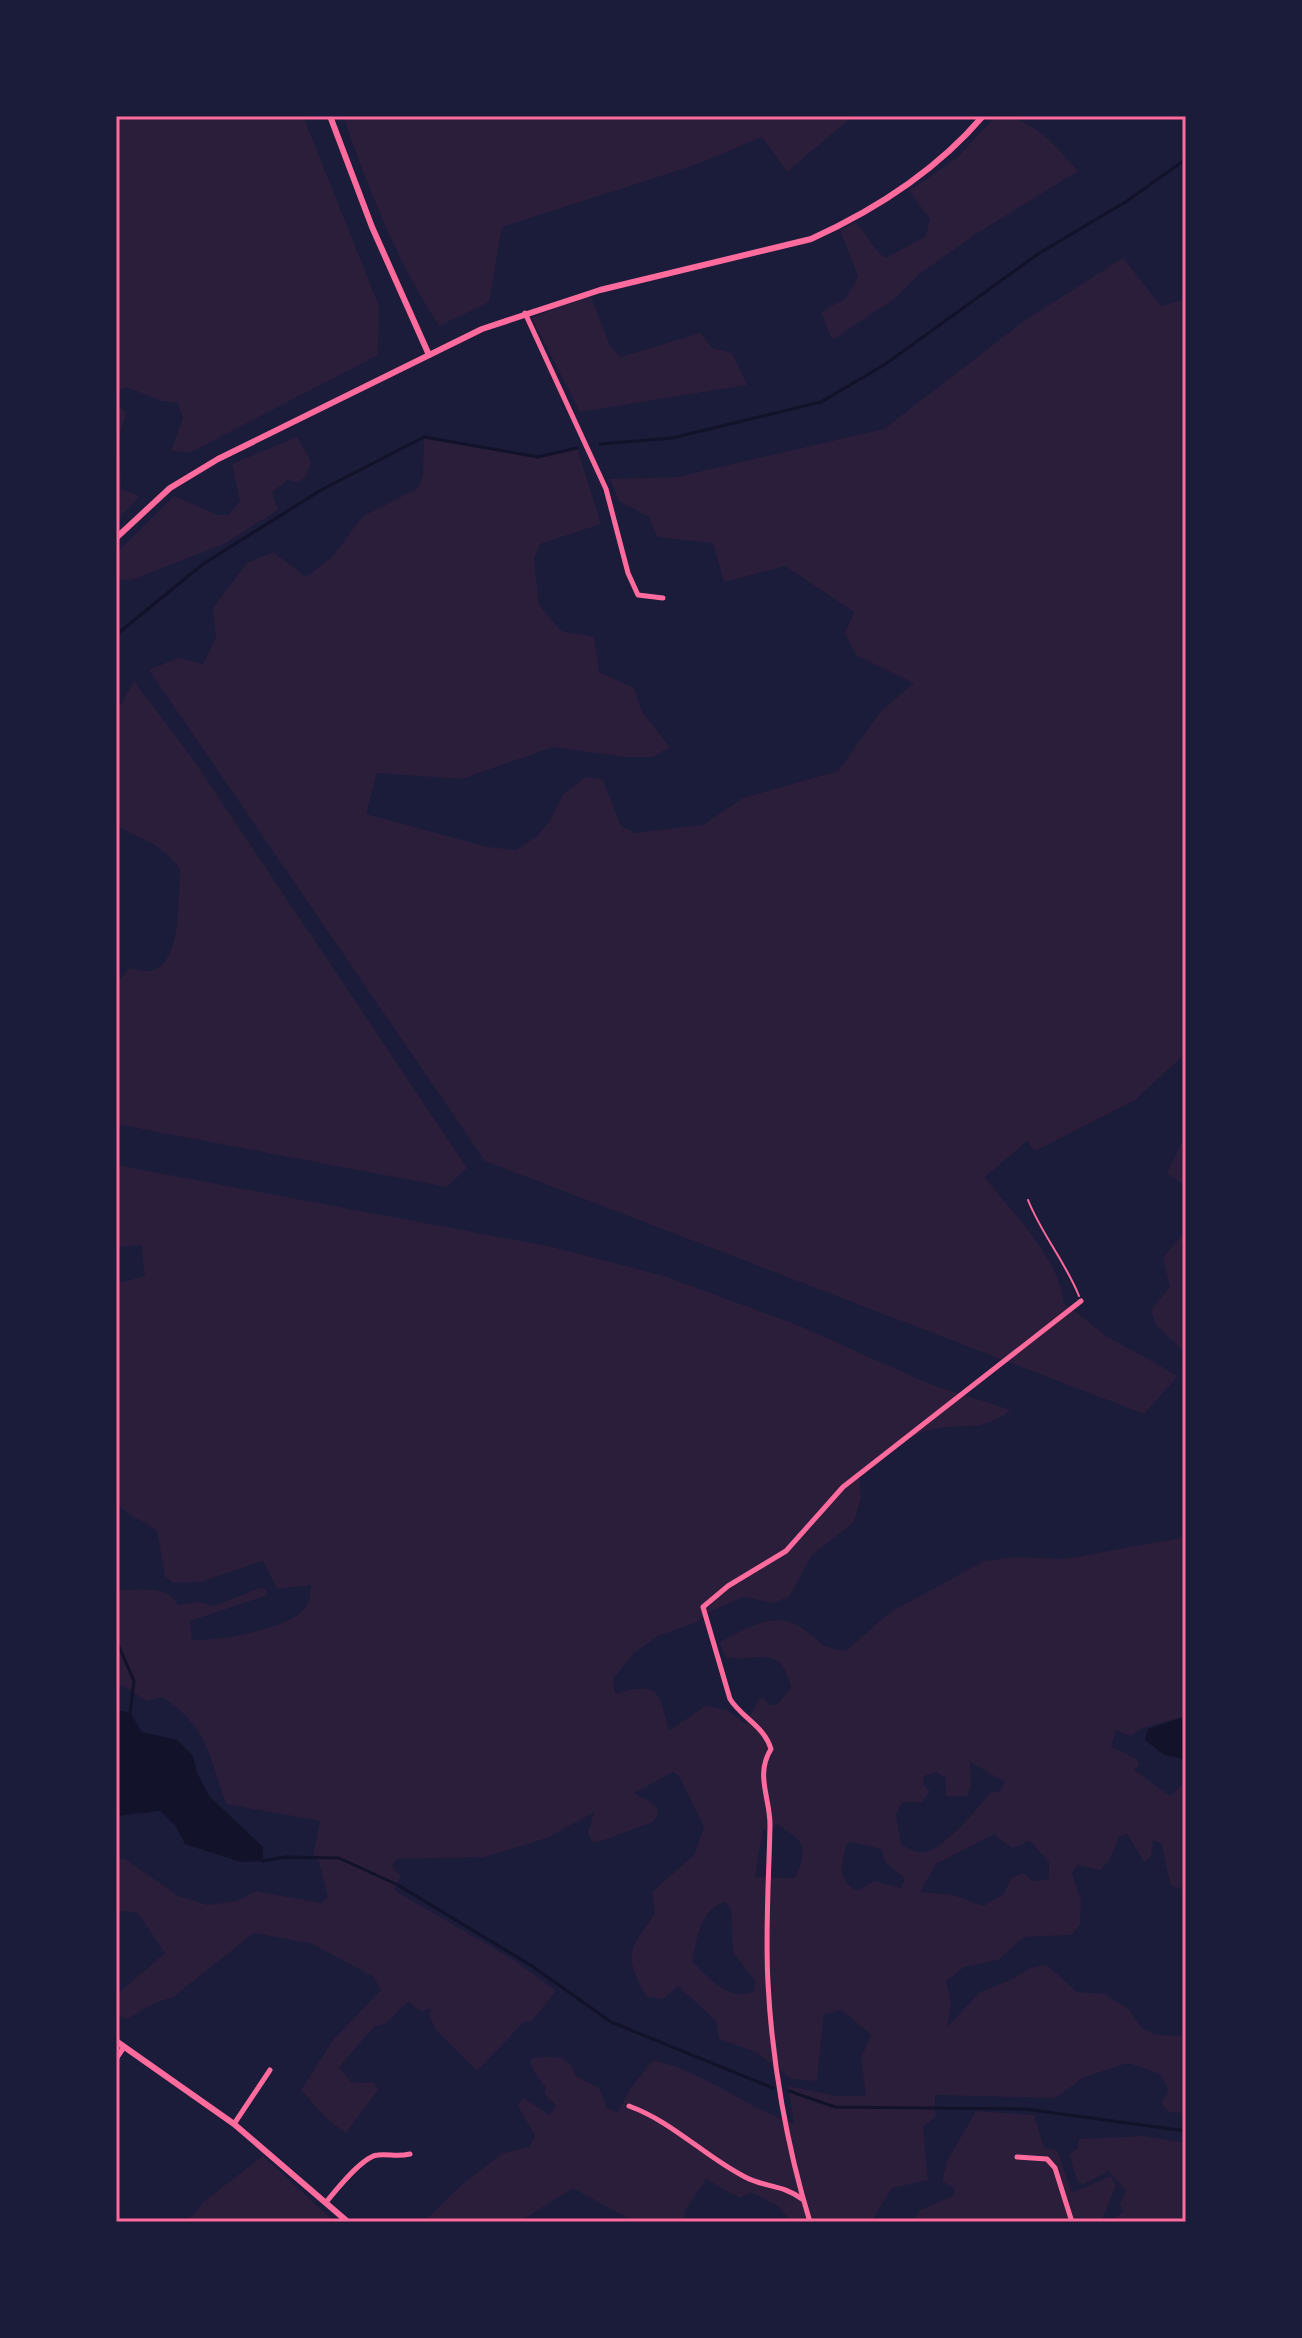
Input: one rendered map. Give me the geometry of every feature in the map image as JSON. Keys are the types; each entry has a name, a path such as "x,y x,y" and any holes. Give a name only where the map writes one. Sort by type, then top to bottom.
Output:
{"street":[{"path":"330,116 372,227 429,355"},
{"path":"116,538 170,488 206,466 429,355 524,312 600,290 811,239 890,197 944,156 983,116"},
{"path":"524,312 606,489 628,573 638,595 663,598"},
{"path":"810,2222 803,2200 777,2062 768,1983 770,1820 762,1778 763,1762 771,1749 767,1735 737,1710 730,1699 703,1607 728,1586 786,1551 843,1487 1081,1301"},
{"path":"116,2041 234,2124 348,2222"},
{"path":"116,2059 124,2047"},
{"path":"234,2124 270,2070"},
{"path":"629,2106 666,2122 718,2162 750,2179 786,2187 803,2200"},
{"path":"327,2201 364,2160 376,2155 397,2157 410,2154"},
{"path":"1017,2157 1047,2159 1055,2168 1072,2222"}],"path":[{"path":"1028,1200 1041,1234 1063,1260 1081,1301"}],"shaded area":[{"path":"116,116 303,116 379,306 378,355 191,452 171,451 183,418 178,403 161,401 127,387 118,391 116,401"},
{"path":"343,116 853,116 787,172 762,137 695,165 502,227 489,302 439,326 385,224"},
{"path":"996,116 1009,117 1032,127 1078,171 976,234 918,275 894,299 832,340 821,312 846,298 858,277 840,230 856,222 886,258 926,236 930,219 909,191 957,158"},
{"path":"1123,258 1161,306 1186,299 1186,1053 1135,1100 1035,1151 1027,1141 985,1177 1044,1252 1060,1285 1064,1303 1108,1337 1178,1376 1144,1414 485,1161 149,670 178,658 203,664 216,637 213,608 247,563 273,552 306,577 333,556 362,517 418,488 423,475 424,437 538,457 577,448 601,524 540,544 534,558 539,605 561,631 594,637 599,672 634,688 642,712 670,747 653,757 624,757 553,747 462,779 377,773 366,814 488,847 516,850 537,836 550,821 563,794 586,777 603,780 621,826 635,833 703,825 743,798 838,771 881,711 914,683 856,655 845,634 854,612 785,566 724,582 713,543 657,537 649,517 619,501 610,479 677,477 884,429 1024,321"},
{"path":"590,295 611,348 621,357 700,333 712,348 732,353 747,385 580,412 532,318"},
{"path":"116,403 126,413 119,438 121,489 140,496 116,521"},
{"path":"297,437 311,461 307,475 298,483 288,480 272,492 278,510 224,544 131,580 116,579 116,553 174,496 218,515 228,515 240,501 232,464"},
{"path":"134,681 193,759 467,1168 447,1187 116,1124 116,984 130,968 149,971 160,966 168,957 176,928 179,895 180,869 172,859 157,846 116,824 116,713"},
{"path":"1186,1133 1186,1186 1167,1173"},
{"path":"116,1165 548,1246 664,1276 795,1324 932,1385 1011,1410 988,1423 940,1428 918,1434 859,1477 861,1498 854,1522 811,1556 790,1596 774,1603 743,1597 707,1613 697,1622 658,1636 634,1653 613,1679 615,1694 641,1689 655,1692 663,1706 669,1731 705,1706 727,1710 746,1724 758,1700 763,1698 770,1705 777,1705 791,1688 786,1673 773,1659 725,1657 720,1642 757,1624 787,1621 822,1644 846,1651 889,1613 984,1561 1016,1557 1065,1559 1186,1537 1186,1716 1142,1728 1131,1736 1116,1730 1111,1746 1137,1759 1139,1765 1134,1770 1170,1796 1186,1781 1186,1894 1184,1883 1180,1889 1171,1886 1161,1843 1153,1840 1151,1857 1144,1862 1127,1834 1119,1837 1109,1861 1100,1870 1077,1865 1072,1873 1081,1901 1080,1925 1071,1935 1024,1937 998,1960 964,1967 946,1981 951,2003 947,2027 980,1992 1015,1978 1030,1968 1047,1965 1077,1992 1104,1994 1129,2009 1140,2026 1155,2035 1186,2036 1186,2113 1169,2112 1161,2103 1169,2091 1160,2074 1128,2063 1084,2077 1056,2098 935,2095 935,2117 923,2127 928,2180 892,2188 871,2222 791,2222 778,2206 751,2192 740,2198 706,2179 684,2212 686,2222 635,2222 573,2188 519,2222 424,2222 458,2188 501,2154 529,2147 535,2136 518,2106 523,2098 550,2115 556,2105 544,2094 546,2088 530,2060 534,2058 565,2060 576,2076 599,2088 607,2108 618,2112 630,2089 653,2060 708,2081 794,2124 788,2086 837,2096 866,2096 861,2058 871,2035 842,2010 824,2014 817,2081 792,2079 756,2052 719,2039 716,2021 678,1986 663,1999 646,1996 634,1971 632,1953 639,1936 655,1913 652,1892 694,1855 704,1827 679,1776 673,1772 634,1793 657,1806 658,1816 653,1822 601,1841 591,1842 588,1832 594,1812 547,1838 484,1857 396,1859 392,1866 401,1876 394,1890 514,1960 556,1991 531,2022 525,2021 477,2071 435,2029 429,2013 431,2008 422,2012 408,2002 386,2023 374,2027 339,2067 351,2082 374,2083 378,2090 346,2133 328,2120 301,2090 333,2040 381,1990 374,1977 310,1943 254,1933 173,1997 127,2019 116,2014 116,1995 165,1953 138,1913 121,1911 116,1915 116,1859 125,1859 178,1896 208,1905 237,1901 255,1891 321,1903 328,1897 319,1862 313,1856 320,1821 226,1804 211,1757 189,1720 162,1697 147,1701 116,1682 116,1590 159,1591 173,1598 178,1605 200,1602 214,1606 260,1588 266,1589 268,1595 190,1621 192,1640 203,1640 248,1633 291,1619 306,1607 311,1585 277,1589 263,1561 201,1582 173,1583 165,1576 157,1530 116,1503 116,1289 119,1283 145,1276 141,1245 116,1247","holes":["970,1762 1005,1782 1000,1791 990,1793 960,1827 932,1850 919,1852 901,1845 896,1815 902,1802 922,1802 930,1791 923,1784 924,1776 936,1772 946,1778 946,1796 967,1796 971,1786","777,1824 799,1841 803,1852 795,1878 755,1877 763,1830","994,1834 1012,1848 1030,1841 1049,1862 1049,1879 1033,1881 1023,1873 1011,1878 1003,1895 983,1906 953,1895 920,1892 936,1864","853,1842 881,1849 885,1862 905,1878 901,1888 874,1881 857,1891 843,1876 847,1844","725,1902 731,1909 733,1952 755,1981 754,1991 745,1994 728,1991 712,1981 692,1961 701,1925 710,1911"]},
{"path":"1186,1230 1186,1353 1156,1325 1151,1310 1170,1287 1163,1258"},
{"path":"116,1710 130,1713 142,1732 177,1740 193,1756 197,1773 210,1797 263,1847 263,1861 241,1862 185,1844 175,1825 160,1811 116,1816"},
{"path":"1186,1716 1186,1760 1163,1754 1145,1740 1148,1729"},
{"path":"976,2111 1034,2115 1044,2147 1057,2150 1072,2193 1111,2176 1116,2186 1101,2222 912,2222 920,2210 953,2196 955,2189 942,2181 947,2161"},
{"path":"1144,2136 1186,2143 1186,2222 1110,2222 1123,2212 1120,2204 1126,2190 1108,2171 1084,2184 1078,2183 1069,2155 1078,2148 1079,2139"},
{"path":"263,2156 335,2222 180,2222 194,2215 203,2202"}],"waterway":[{"path":"600,444 672,438 821,402 884,365 1038,254 1127,201 1186,159"},
{"path":"116,635 203,564 321,490 424,437 538,457 577,448"},
{"path":"116,1583 116,1600"},
{"path":"116,1640 134,1681 130,1713"},
{"path":"263,1861 285,1857 339,1858 398,1885 532,1966 611,2022 773,2088"},
{"path":"789,2091 835,2107 1025,2109 1186,2131"}]}
